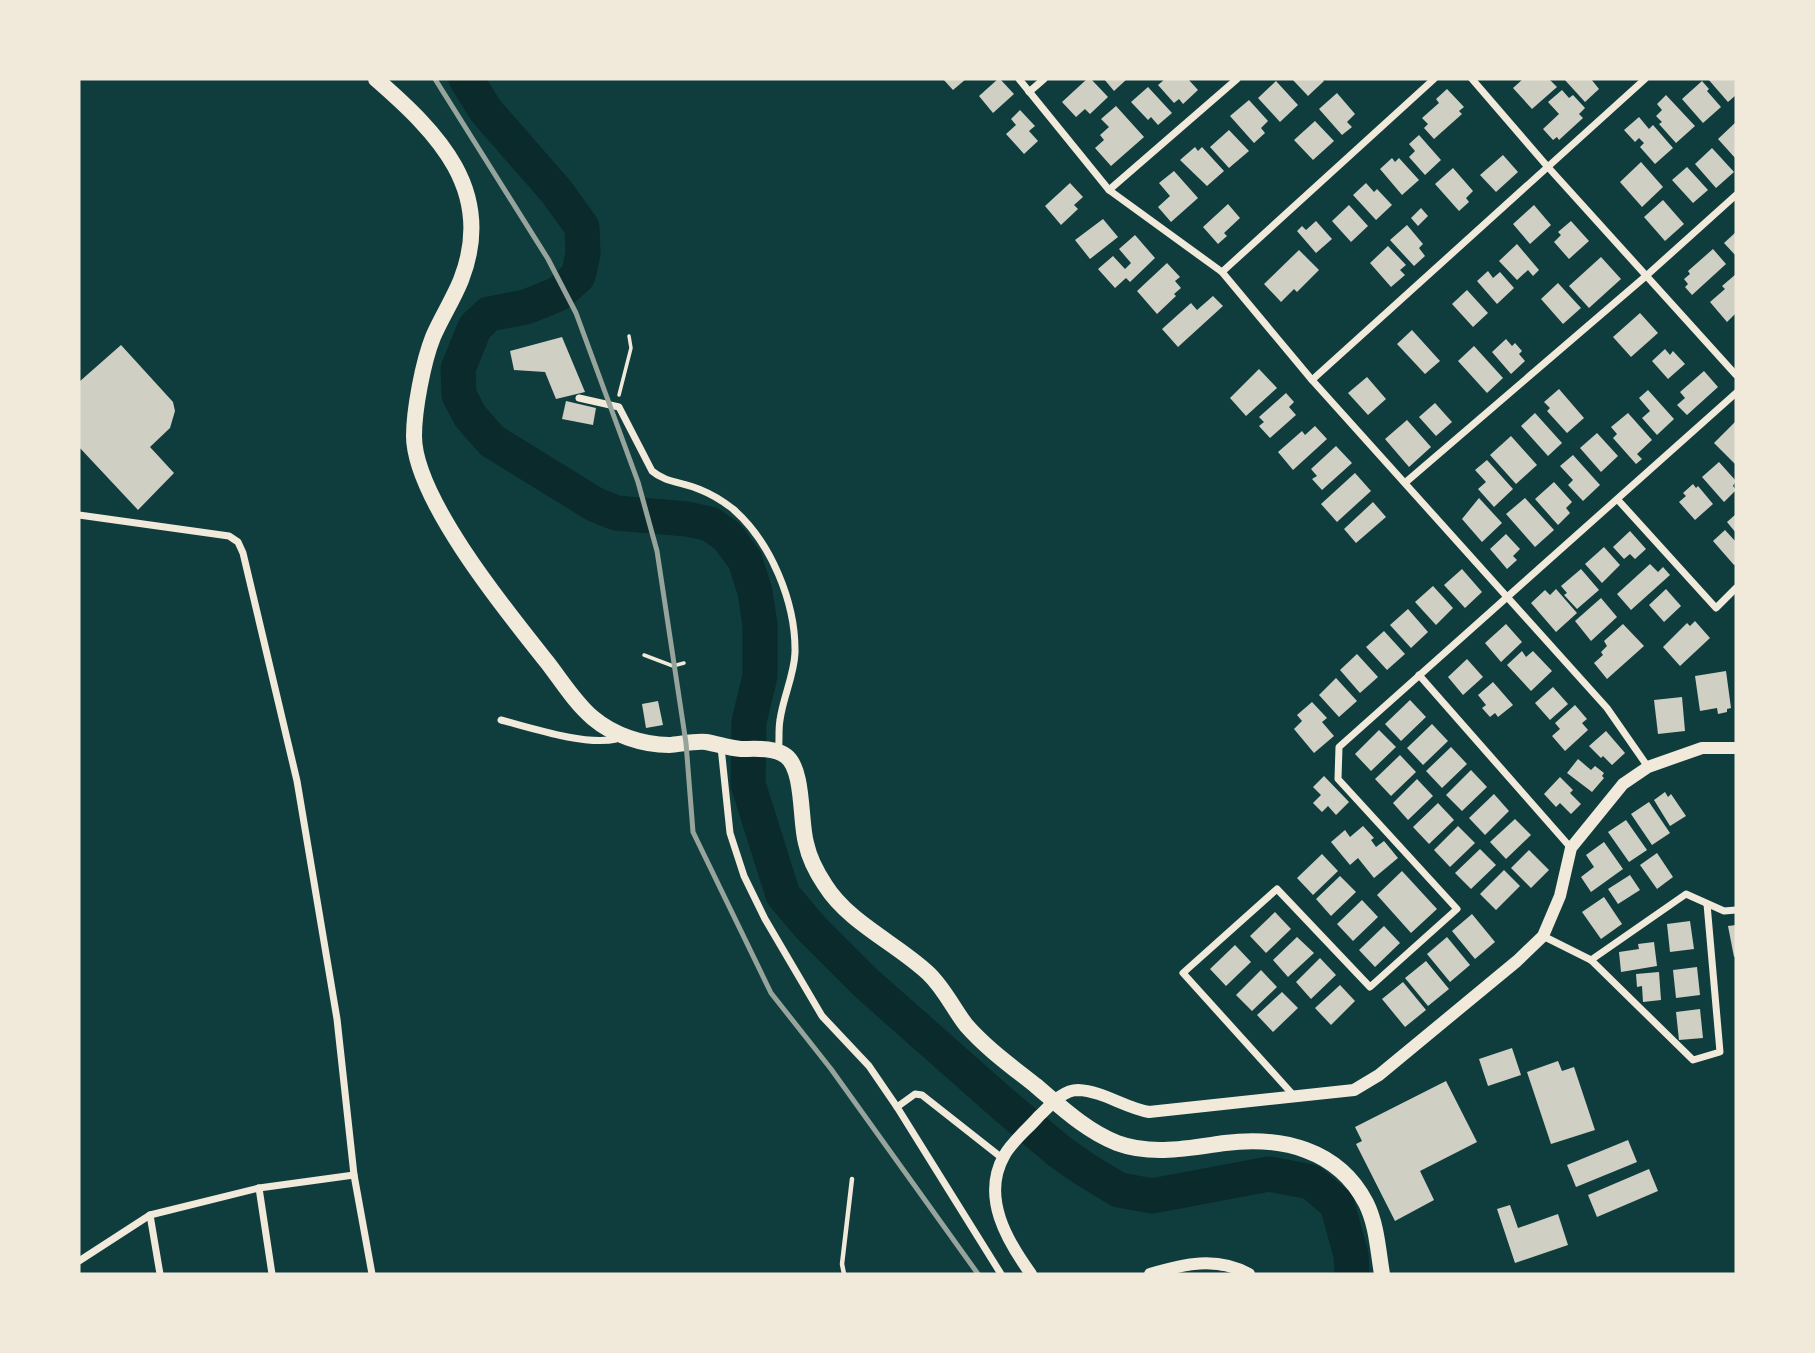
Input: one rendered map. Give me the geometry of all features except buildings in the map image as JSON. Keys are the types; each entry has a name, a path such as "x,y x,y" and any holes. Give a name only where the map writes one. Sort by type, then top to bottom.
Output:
{"highway":[{"path":"376,79 418,115 449,157 467,189 473,222 470,252 461,281 432,339 421,381 414,438 420,472 437,507 468,556 517,624 589,715 620,735 650,743 666,745 701,742 728,748 775,751 785,755 794,765 805,843 823,883 848,912 936,980 968,1027 985,1045 1090,1128 1116,1142 1141,1149 1164,1151 1237,1141 1268,1140 1297,1145 1319,1154 1340,1170 1355,1186 1367,1205 1374,1227 1382,1274"}],"street":[{"path":"1019,79 1109,191 1222,272 1312,380 1606,708 1648,766"},
{"path":"1029,92 1044,79"},
{"path":"1109,191 1237,79"},
{"path":"1222,272 1434,79"},
{"path":"1472,79 1736,375"},
{"path":"1312,380 1645,79"},
{"path":"1406,482 1736,195"},
{"path":"1296,1097 1183,973 1277,889 1370,987 1457,909 1338,779 1339,747 1736,393"},
{"path":"579,398 619,407 652,471 660,478 700,489 733,509 759,540 778,574 792,625 794,653 775,751"},
{"path":"1618,500 1716,608 1736,589"},
{"path":"79,515 229,536 238,542 297,781 337,1019 354,1175 372,1274"},
{"path":"1419,675 1571,848"},
{"path":"501,720 544,732 599,741 617,739 620,735"},
{"path":"728,748 730,833 744,876 765,919 822,1016 869,1066 1001,1274"},
{"path":"1031,1274 1015,1252 998,1216 995,1197 1006,1153 1054,1101 1065,1093 1077,1090 1149,1112 1354,1090 1380,1075 1517,961 1543,936 1560,896 1571,848 1623,785 1648,766 1702,748 1736,748"},
{"path":"1591,960 1686,894 1724,911 1736,911"},
{"path":"1543,936 1591,960 1693,1060 1720,1052 1707,904"},
{"path":"897,1107 915,1094 922,1095 1006,1153"},
{"path":"79,1261 150,1214 259,1188 354,1175"},
{"path":"259,1188 272,1274"},
{"path":"150,1214 160,1274"},
{"path":"1150,1274 1185,1263 1201,1262 1231,1267 1249,1274"}],"lane":[{"path":"844,1274 842,1264 852,1179"}],"path":[{"path":"619,407 619,390 631,348 629,336"},
{"path":"644,655 673,666 684,663"}],"waterway":[{"path":"466,79 486,111 556,191 582,227 583,254 578,276 558,294 526,307 489,314 475,327 458,369 459,395 470,416 492,441 594,504 616,513 687,519 710,524 727,536 745,560 755,592 760,625 760,676 749,722 748,784 783,895 811,928 866,983 1004,1105 1086,1170 1119,1190 1152,1196 1269,1174 1311,1182 1337,1204 1351,1255 1352,1274"}],"railway":[{"path":"435,79 548,259 576,313 638,482 657,551 686,743 693,832 771,993 831,1069 978,1274"}]}
